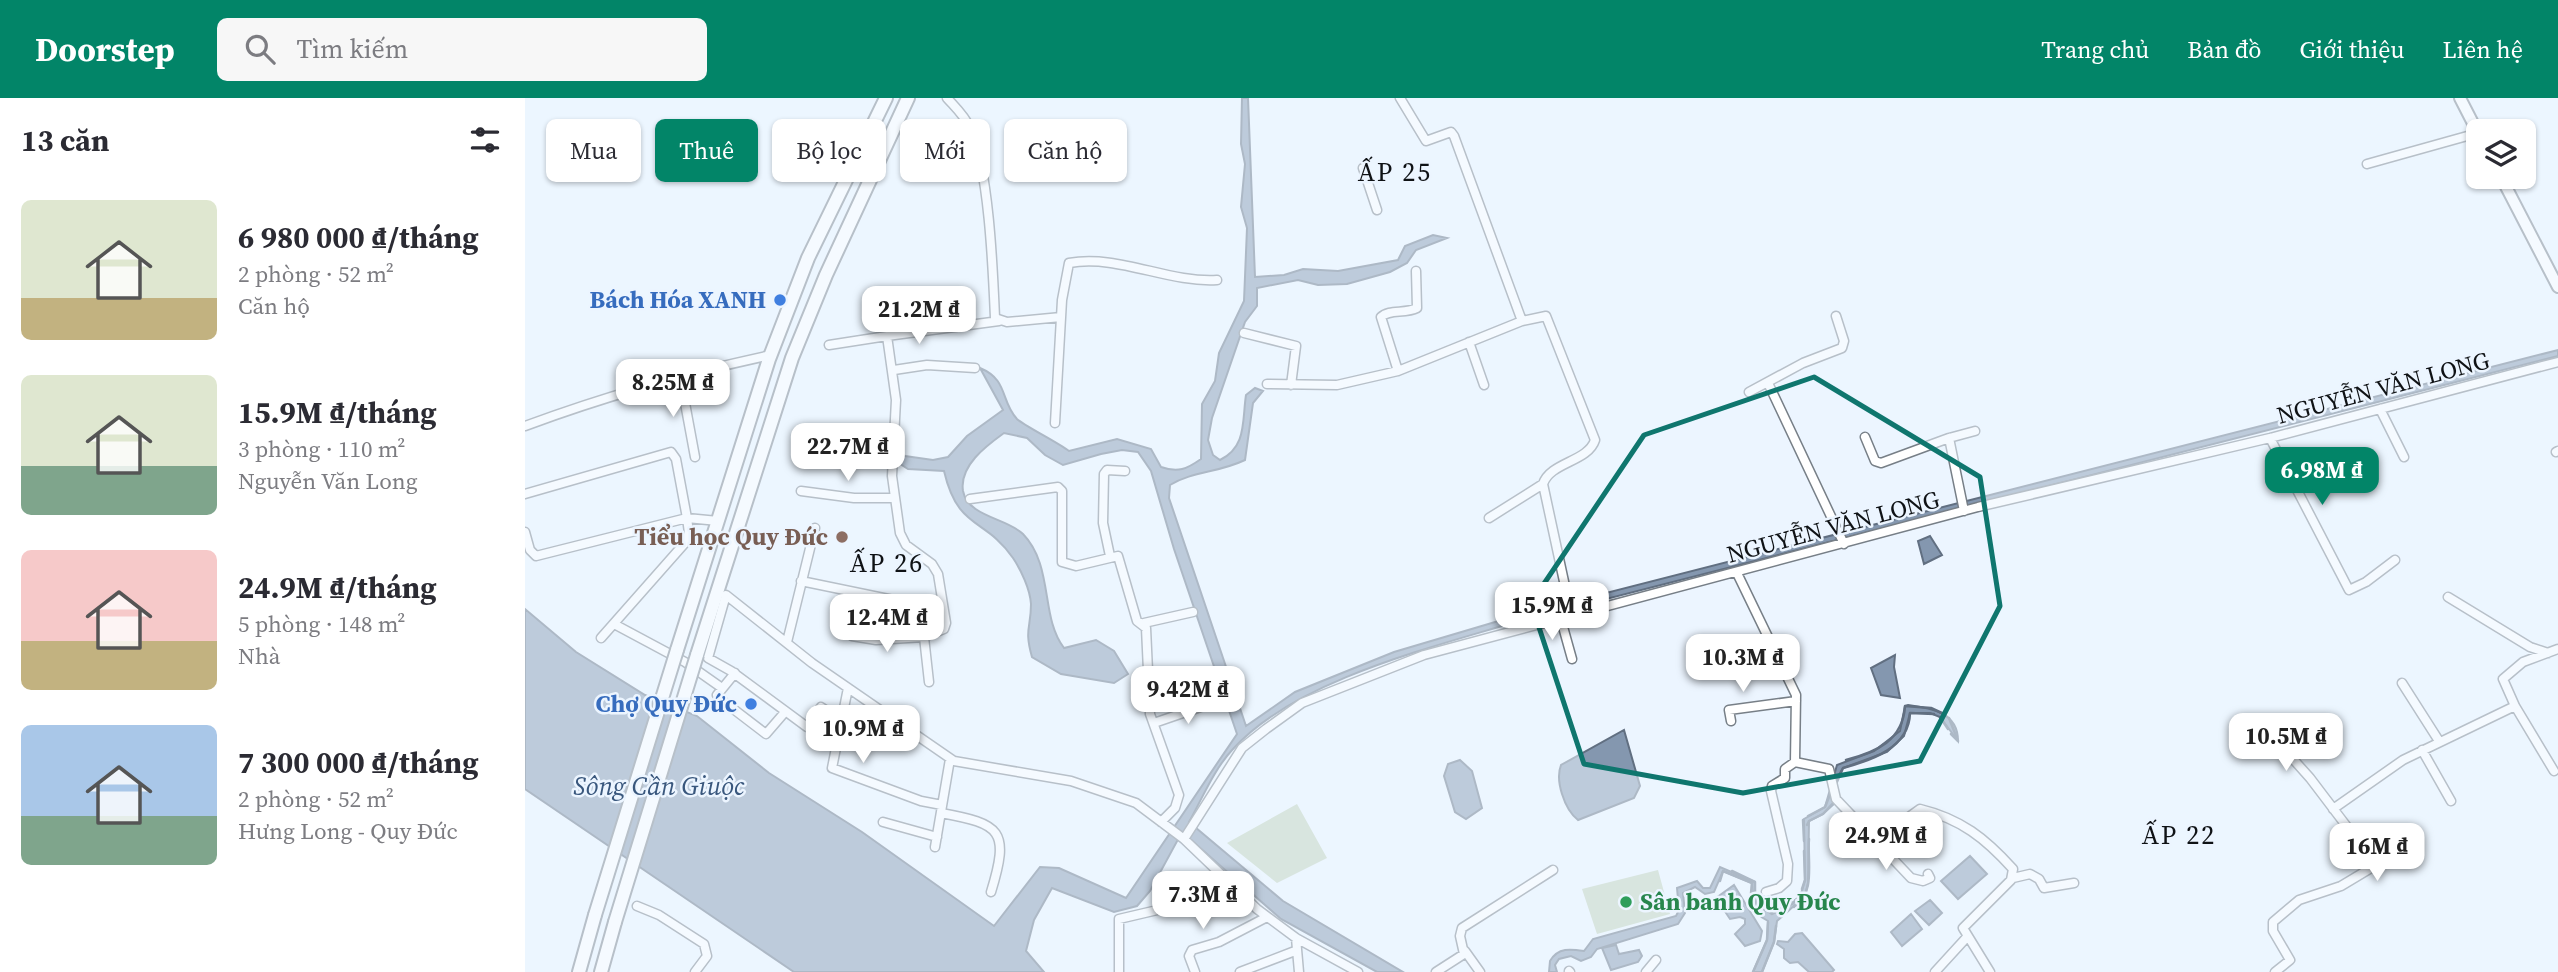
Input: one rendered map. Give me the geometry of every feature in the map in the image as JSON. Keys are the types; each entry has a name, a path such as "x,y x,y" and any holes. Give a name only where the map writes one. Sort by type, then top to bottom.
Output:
{"highway":[{"path":"579,972 717,521 771,355 808,258 886,98"},
{"path":"601,972 697,655 792,358 821,285 908,98"}],"main road":[{"path":"2460,98 2471,119"},
{"path":"2507,189 2558,287"}],"street":[{"path":"947,98 969,125 974,136 981,169 995,318 999,321"},
{"path":"1400,98 1426,141 1446,132 1451,132 1454,136 1522,321"},
{"path":"2367,164 2466,136"},
{"path":"1363,168 1377,210"},
{"path":"1055,424 1065,269 1070,262 1117,265 1187,280 1217,280"},
{"path":"1398,371 1381,317 1387,313 1402,313 1417,308 1416,271"},
{"path":"1267,384 1337,385 1398,371 1543,314 1548,318 1595,440 1588,449 1548,475 1543,484 1489,518"},
{"path":"1749,391 1803,363 1842,348 1844,341 1836,316"},
{"path":"829,345 999,321 1061,317"},
{"path":"1244,333 1294,345 1291,385"},
{"path":"852,636 876,640 923,636 944,629 946,623 941,582 932,564 903,539 895,498 894,370 887,336"},
{"path":"1469,342 1484,385"},
{"path":"525,426 599,399 680,376 771,355"},
{"name":"NGUYỄN VĂN LONG","path":"1183,839 1242,748 1302,703 1424,655 1560,616 1737,573 1964,511 2270,438 2558,362"},
{"path":"894,370 927,365 975,368"},
{"path":"680,376 695,457"},
{"path":"1767,383 1844,544"},
{"path":"2381,409 2404,457"},
{"path":"1865,437 1879,463 1975,431"},
{"path":"1949,438 1964,511"},
{"path":"2270,438 2349,590 2366,582 2395,561"},
{"path":"525,494 671,452 676,459 687,519 687,539 601,638"},
{"path":"1110,556 1103,523 1104,474 1107,470 1125,471"},
{"path":"1543,484 1571,614"},
{"path":"970,499 1058,487 1062,491 1062,562 1076,566 1118,556 1137,621 1144,623 1193,612"},
{"path":"801,491 854,498 895,498"},
{"path":"525,532 530,550 536,556 687,519 717,521"},
{"path":"787,642 815,528"},
{"path":"1737,573 1795,695 1795,762"},
{"path":"801,581 903,602"},
{"path":"841,720 821,707 807,727 734,673 708,658 726,596 848,688 950,759 966,765 1071,781 1112,792 1136,803 1183,839 1267,917 1296,939 1358,972"},
{"path":"2448,597 2530,647 2548,653"},
{"path":"1560,616 1572,659"},
{"path":"1144,623 1150,714 1179,795 1175,808 1161,822"},
{"path":"614,624 685,662 722,688"},
{"path":"923,636 929,681"},
{"path":"2554,771 2515,706 2503,679 2523,662 2558,649"},
{"path":"734,673 717,697 766,734 785,712"},
{"path":"2402,683 2439,741"},
{"path":"848,688 832,768 980,821 994,830 1001,843 991,892"},
{"path":"1731,721 1729,710 1795,701"},
{"path":"1154,723 1212,702"},
{"path":"2333,809 2422,750 2515,706"},
{"path":"2259,721 2333,809 2376,867 2337,888 2298,900 2273,922 2273,931 2290,960 2275,972"},
{"path":"2422,750 2451,801"},
{"path":"935,847 950,759"},
{"path":"1766,892 1779,888 1787,881 1788,864 1771,791 1772,786 1785,778 1785,769 1795,762 1827,768 1832,775 1836,799 1911,878 1923,881 1930,878 1927,874"},
{"path":"1877,840 1920,809 1944,815 1964,824 1990,844 2013,869 2013,878"},
{"path":"883,822 937,837"},
{"path":"1480,972 1465,951 1460,936 1462,928 1553,870"},
{"path":"1990,972 1967,937 1964,926 2013,878 2030,874 2039,879 2044,888 2074,883"},
{"path":"1119,972 1119,919 1183,904 1220,876"},
{"path":"636,905 659,915 703,944 707,956 695,972"},
{"path":"1195,972 1189,956 1192,950 1219,943 1267,917"},
{"path":"1935,972 1967,937"},
{"path":"1296,939 1299,972"},
{"path":"1240,972 1295,951"},
{"path":"1436,972 1461,957 1465,951"},
{"path":"1647,972 1656,960"}],"highlighted area":[{"path":"1814,377 1980,477 2000,606 1920,761 1743,793 1584,764 1531,603 1644,435"}],"green space":[{"path":"1297,804 1327,858 1277,883 1227,843"},
{"name":"Sân banh Quy Đức","path":"1658,870 1670,914 1597,934 1582,889"}],"water":[{"name":"Sông Cần Giuộc","path":"1242,98 1248,98 1255,277 1284,275 1303,269 1338,271 1398,260 1405,246 1433,235 1447,238 1416,250 1407,263 1390,272 1347,284 1318,285 1298,280 1257,288 1257,306 1245,322 1212,418 1208,440 1213,455 1220,460 1229,455 1242,432 1246,395 1255,388 1263,391 1253,403 1245,460 1170,485 1169,498 1246,726 1295,692 1394,652 1512,617 2558,350 2558,356 1512,623 1363,670 1291,704 1259,725 1226,757 1189,822 1283,901 1403,972 1377,972 1281,919 1182,832 1150,891 1137,906 1114,912 1052,888 1034,920 1026,951 1044,972 794,972 525,789 525,609 576,652 645,695 697,716 769,773 862,832 994,926 1040,867 1059,868 1126,898 1237,734 1174,549 1151,471 1138,452 1122,450 1063,465 1045,455 1027,438 1004,433 969,465 963,482 966,500 972,506 1016,529 1033,547 1043,576 1052,622 1064,648 1096,640 1114,651 1128,674 1114,683 1061,674 1032,657 1028,634 1031,604 1022,574 1003,545 973,522 957,504 944,471 908,469 894,460 876,457 857,463 844,455 888,447 905,456 933,460 948,457 967,436 1003,410 980,368 996,378 1017,419 1069,451 1117,439 1151,449 1161,467 1167,469 1182,469 1201,459 1202,404 1215,381 1219,353 1244,301 1247,228 1241,207 1245,164 1241,144"},
{"path":"1930,536 1942,555 1924,564 1918,541"},
{"path":"1895,655 1894,667 1900,698 1881,695 1871,668"},
{"path":"1905,706 1942,713 1957,731 1958,741 1940,717 1930,713 1910,713 1904,736 1887,752 1843,768 1837,778 1835,803 1823,814 1809,821 1808,883 1805,896 1777,921 1774,942 1762,972 1753,972 1767,940 1768,921 1752,909 1752,883 1723,871 1714,892 1705,894 1695,887 1683,893 1685,913 1678,924 1597,949 1591,957 1581,961 1571,956 1559,959 1555,965 1557,972 1549,972 1550,961 1561,951 1584,951 1593,939 1676,916 1679,910 1677,888 1697,881 1703,888 1710,888 1720,867 1755,882 1754,895 1759,908 1772,913 1800,897 1805,880 1804,819 1825,807 1837,765 1874,751 1900,731"},
{"path":"1624,730 1640,786 1634,798 1578,820 1562,794 1559,778 1561,765"},
{"path":"1460,760 1472,771 1482,808 1466,819 1455,812 1444,776 1448,764"},
{"path":"1970,856 1987,874 1958,899 1941,881"},
{"path":"1734,885 1762,931 1760,941 1745,946 1735,934 1745,924 1745,919 1730,919 1716,898"},
{"path":"1930,900 1942,913 1929,925 1915,911"},
{"path":"1911,914 1922,929 1902,946 1891,932"},
{"path":"1802,933 1834,970 1832,972 1809,972 1798,962 1790,963 1784,958 1784,949 1777,944 1778,941 1788,942 1795,934"},
{"path":"1616,945 1619,954 1639,950 1642,956 1638,962 1611,970 1602,948"}],"waterway":[{"path":"1846,760 1868,753 1894,736 1903,718 1905,706 1931,708 1944,714"},
{"path":"1836,784 1843,768 1866,761 1896,744 1908,725 1910,713 1934,714"},
{"path":"1940,717 1948,729"},
{"path":"1949,718 1958,741 1951,734"},
{"path":"1808,816 1825,807 1831,792"},
{"path":"1807,825 1835,801"},
{"path":"1803,820 1804,841"},
{"path":"1794,907 1801,901 1808,885 1809,839"},
{"path":"1802,889 1805,880 1804,851"},
{"path":"1720,881 1723,871 1752,883 1751,893"},
{"path":"1732,871 1755,882 1755,903 1772,914 1792,904 1800,896"},
{"path":"1753,972 1767,940 1768,922"},
{"path":"1762,972 1774,942 1776,926"}],"place":[{"name":"Bách Hóa XANH","path":"780,300"},
{"name":"Tiểu học Quy Đức","path":"842,537"},
{"name":"Chợ Quy Đức","path":"751,704"},
{"name":"Sân banh Quy Đức","path":"1626,902"}],"district":[{"name":"ẤP 25","path":"1395,172"},
{"name":"ẤP 26","path":"887,563"},
{"name":"ẤP 22","path":"2179,835"}]}
